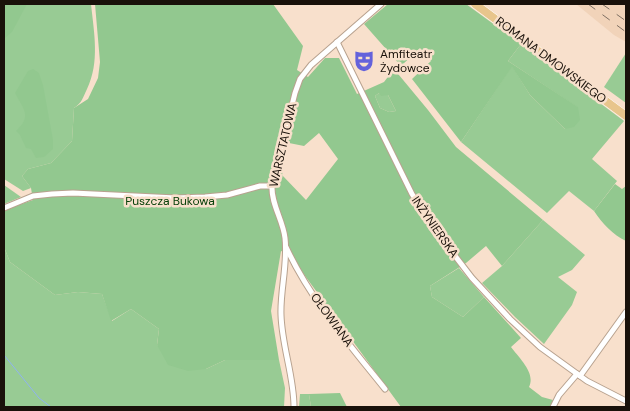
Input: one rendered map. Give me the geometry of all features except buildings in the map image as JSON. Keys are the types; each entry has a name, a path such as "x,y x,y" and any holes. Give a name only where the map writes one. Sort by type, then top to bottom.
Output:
{"main road":[{"name":"ROMANA DMOWSKIEGO","path":"475,4 626,116"}],"street":[{"name":"WARSZTATOWA","path":"294,407 292,379 283,340 281,316 286,246 284,232 273,199 272,186 300,79 311,65 381,4"},
{"name":"INŻYNIERSKA","path":"336,42 412,194 439,235 472,278 522,331 578,375 626,401"},
{"path":"4,208 33,196 52,194 205,197 227,195 260,186 272,186"},
{"name":"OŁOWIANA","path":"286,246 297,271 317,300 385,388"},
{"path":"553,407 559,395 578,375 626,312"}],"shaded area":[{"path":"576,4 626,4 626,42 614,35"}],"green space":[{"path":"4,4 91,4 95,47 94,68 83,97 74,108 72,141 51,163 28,169 22,176 31,188 23,191 4,179"},
{"path":"4,4 27,4 12,32 4,39"},
{"name":"Puszcza Bukowa","path":"95,4 273,4 303,46 297,70 308,77 325,58 339,58 357,94 384,82 394,69 456,147 543,220 502,266 486,246 466,263 430,286 432,297 463,317 484,297 521,338 511,347 528,371 531,382 529,387 542,397 553,400 551,407 401,407 291,255 281,251 271,311 279,360 225,360 206,369 188,371 168,365 157,345 159,329 131,309 111,321 102,294 78,292 55,295 10,262 4,247 4,204 13,207 33,200 31,188 22,176 28,169 51,163 72,141 74,108 88,99 98,78 100,62","holes":["379,93 381,96 388,95 396,111 389,112 380,108 375,96","319,133 338,159 306,200 282,175 289,143 304,146"]},
{"path":"388,4 466,4 521,44 508,61 578,107 580,120 574,127 565,129 530,95 512,67 461,142 412,79 431,61 420,48 401,66 364,24"},
{"path":"521,44 624,121 592,159 617,181 594,211 569,191 547,213 461,142 512,66 530,95 565,129 577,107 508,61"},
{"path":"626,53 626,103 604,87"},
{"path":"33,69 39,73 43,85 53,140 53,149 44,157 36,158 31,149 26,148 16,131 24,121 25,113 15,93 28,71"},
{"path":"379,93 388,95 396,111 389,112 380,108 375,96"},
{"path":"615,184 622,189 626,186 626,241 608,228 594,211"},
{"path":"4,185 21,197 4,204"},
{"path":"543,220 585,255 572,270 558,277 577,292 572,305 544,344 482,283 502,266"},
{"path":"4,247 10,262 55,295 78,292 102,294 112,321 131,309 159,329 157,345 206,369 225,360 279,360 285,388 284,407 4,407"},
{"path":"459,268 484,297 463,317 432,297 430,286"},
{"path":"340,393 347,407 311,407 309,394"},
{"path":"300,394 309,394 311,407 299,407"}],"waterway":[{"path":"4,355 39,398 51,407"}],"railway":[{"path":"588,4 626,32"},
{"path":"602,4 626,21"}],"place":[{"name":"Amfiteatr Żydowce","path":"364,61"}]}
